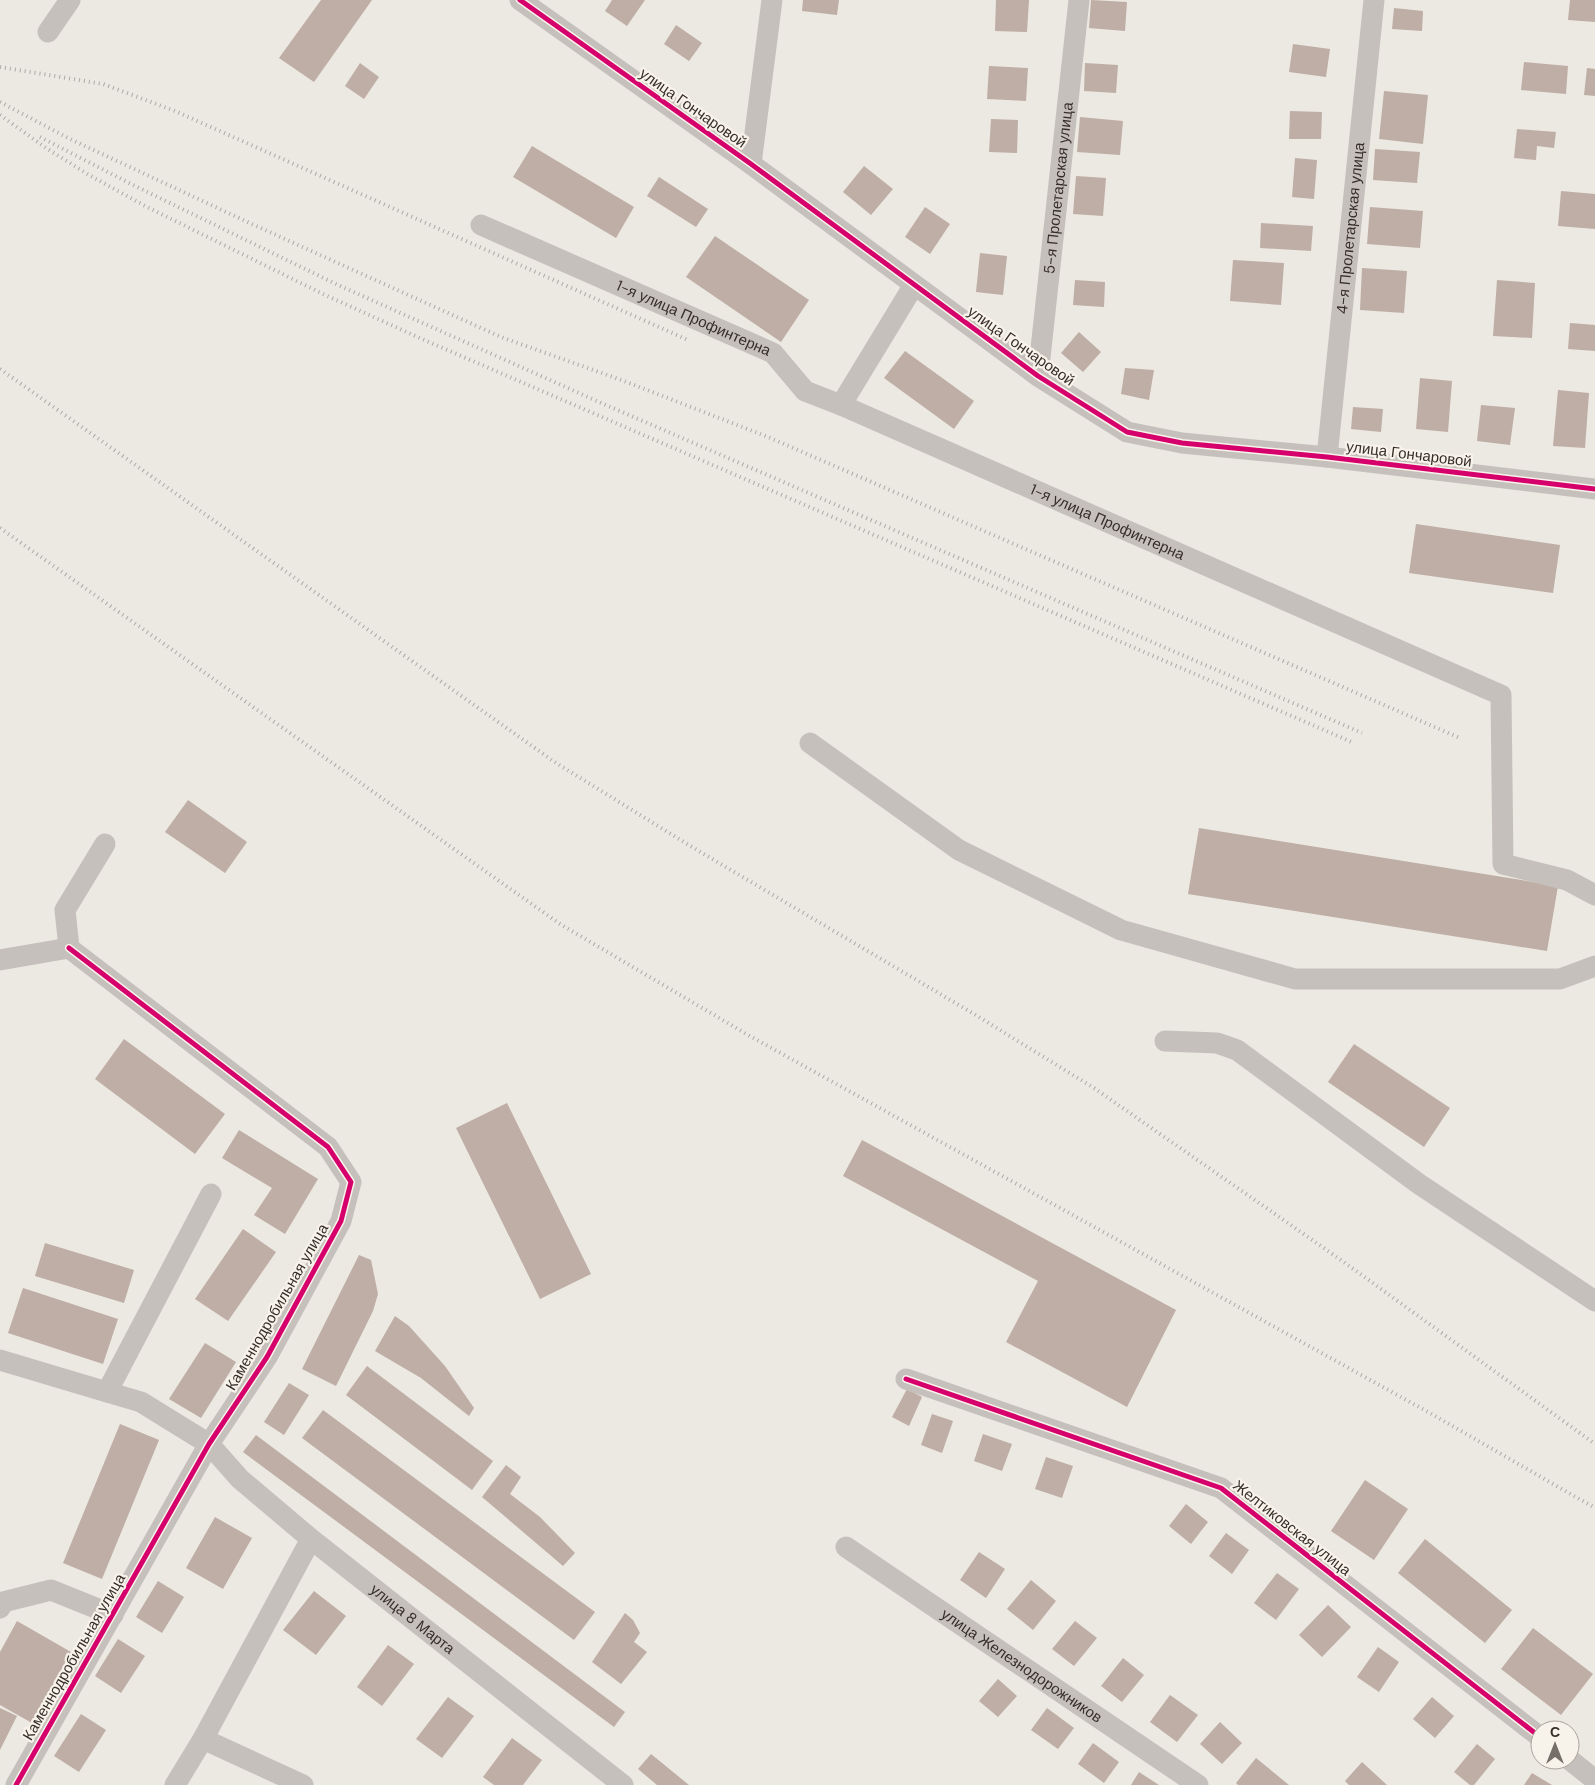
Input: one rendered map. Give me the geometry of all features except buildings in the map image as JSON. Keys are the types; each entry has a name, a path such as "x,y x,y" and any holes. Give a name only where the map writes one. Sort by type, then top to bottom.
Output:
{"street":[{"path":"48,32 70,0"},
{"name":"улица Гончаровой","path":"520,0 751,164 1038,376 1127,432 1182,443 1327,457 1595,489"},
{"path":"751,164 772,0"},
{"name":"5-я Пролетарская улица","path":"1038,376 1079,0"},
{"name":"4-я Пролетарская улица","path":"1327,457 1374,0"},
{"name":"1-я улица Профинтерна","path":"481,225 773,353 805,391 841,405 1501,695 1503,864 1567,880 1595,895"},
{"path":"841,405 914,285"},
{"path":"810,743 959,850 1112,926 1130,932 1295,978 1560,979 1595,966"},
{"path":"0,960 69,948 65,910 105,844"},
{"name":"Каменнодробильная улица","path":"16,1785 209,1444 267,1357 341,1221 351,1182 328,1147 69,948"},
{"path":"1165,1041 1217,1043 1237,1050 1419,1184 1595,1301"},
{"path":"107,1392 211,1194"},
{"name":"улица 8 Марта","path":"0,1360 141,1402 209,1444 240,1479 312,1539 623,1785"},
{"name":"Желтиковская улица","path":"906,1379 1221,1488 1530,1729"},
{"path":"176,1785 312,1539"},
{"name":"улица Железнодорожников","path":"846,1547 1198,1785"},
{"path":"0,1608 3,1602 51,1590 112,1615"},
{"path":"203,1738 303,1785"},
{"path":"1580,1768 1595,1780"}],"railway":[{"path":"0,67 103,84 175,111 688,340"},
{"path":"0,102 70,139 501,337 624,381 768,437 1460,738"},
{"path":"0,115 46,148 89,175 147,207 323,294 422,339 1354,743"},
{"path":"40,137 131,184 338,285 599,402 1362,733"},
{"path":"0,369 556,763 692,847 974,1014 1094,1088 1341,1260 1595,1444"},
{"path":"0,528 560,924 748,1035 1428,1412 1595,1508"}],"cycle path":[{"path":"520,0 751,164 1038,376 1127,432 1182,443 1327,457 1595,489"},
{"path":"16,1785 209,1444 267,1357 341,1221 351,1182 328,1147 69,948"},
{"path":"906,1379 1221,1488 1530,1729"}]}
